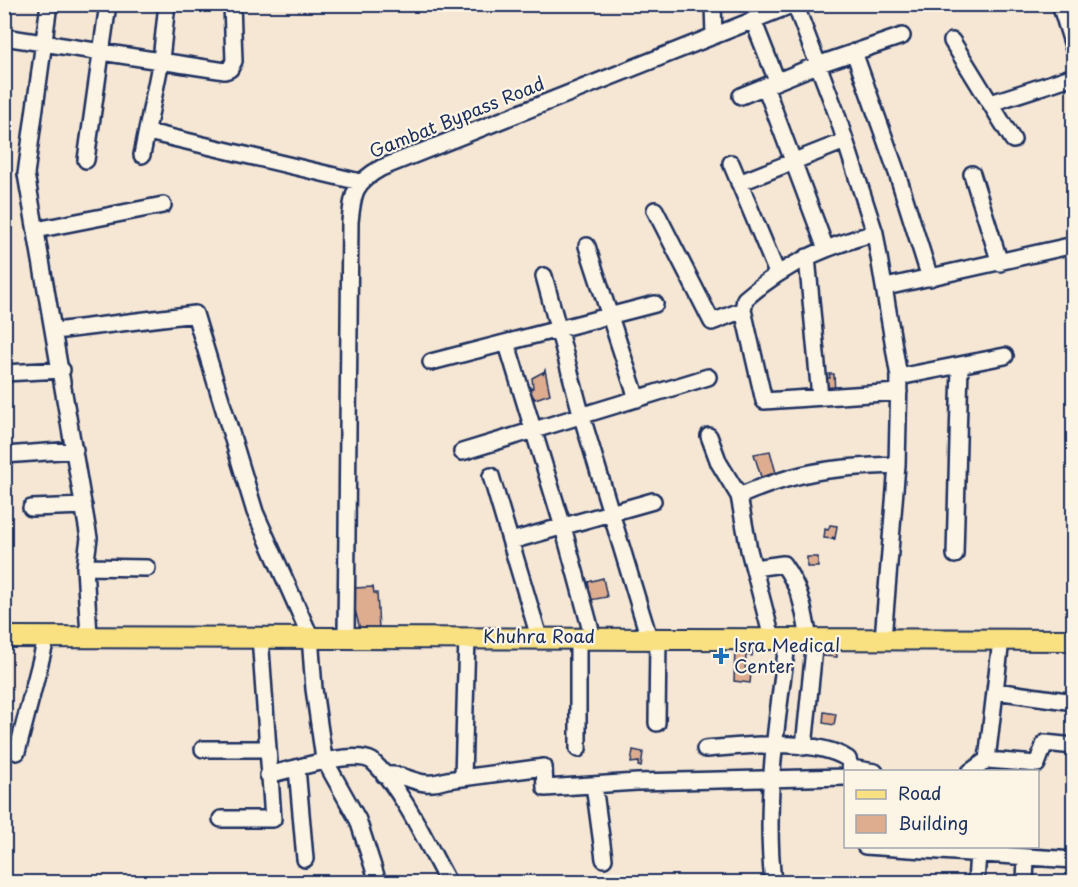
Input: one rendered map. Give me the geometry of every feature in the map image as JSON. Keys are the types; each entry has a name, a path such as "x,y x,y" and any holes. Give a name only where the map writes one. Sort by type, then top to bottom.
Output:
{"main road":[{"name":"Khuhra Road","path":"4,637 346,636 1074,640"}],"street":[{"path":"49,4 26,174 62,370 89,538 85,567 89,636"},
{"path":"86,160 108,4"},
{"path":"142,155 161,60 167,4"},
{"path":"4,38 225,71 230,69 234,61 231,4"},
{"path":"713,4 714,36"},
{"path":"794,4 845,141 875,233 886,287 899,385 897,465 883,639"},
{"name":"Gambat Bypass Road","path":"346,636 350,222 353,198 360,182 381,168 794,4"},
{"path":"1060,4 1074,49"},
{"path":"753,20 793,160 826,249"},
{"path":"741,96 817,65 902,36"},
{"path":"952,41 1013,140"},
{"path":"854,52 930,278"},
{"path":"991,103 1074,76"},
{"path":"148,132 360,182"},
{"path":"739,183 845,141"},
{"path":"731,163 777,273"},
{"path":"972,174 1000,263"},
{"path":"36,230 164,205"},
{"path":"655,210 710,322 743,310"},
{"path":"875,233 807,257 777,273 745,299 743,310 764,401 820,397 899,385 960,365 1005,356"},
{"path":"886,287 1074,245"},
{"path":"587,246 638,399"},
{"path":"807,257 820,397"},
{"path":"544,276 582,417 653,638 657,723"},
{"path":"431,362 655,304"},
{"path":"55,331 195,314 255,512 310,636 314,689 325,762 358,820 378,882"},
{"path":"507,344 563,526 585,638 578,749"},
{"path":"955,555 960,365"},
{"path":"4,373 62,370"},
{"path":"462,452 534,432 708,376"},
{"path":"709,436 719,462 739,496 754,568 780,638 771,779 770,849 773,882"},
{"path":"4,455 75,450"},
{"path":"739,496 800,473 833,468 897,465"},
{"path":"491,476 539,637"},
{"path":"511,541 653,501"},
{"path":"31,508 84,506"},
{"path":"754,568 783,564 793,577 801,597 812,639 804,747"},
{"path":"85,567 147,568"},
{"path":"17,752 47,636"},
{"path":"221,819 273,819 268,775 260,636"},
{"path":"463,778 467,637"},
{"path":"987,760 1001,639"},
{"path":"995,691 1074,702"},
{"path":"972,770 987,760 1037,764 1045,743 1074,746"},
{"path":"705,749 804,747 842,755 848,759 850,770"},
{"path":"203,750 267,749"},
{"path":"268,775 364,756 379,767 421,828 434,860 448,882"},
{"path":"384,775 400,775 419,784 431,785 543,766 545,788 771,779 844,773"},
{"path":"297,768 304,859"},
{"path":"594,785 604,859"},
{"path":"919,848 1074,860"},
{"path":"976,882 978,853"},
{"path":"1025,882 1026,857"}],"building":[{"path":"545,370 550,394 535,399 528,389 533,388 532,378 543,372 543,375"},
{"path":"829,374 834,374 835,394 825,395 824,378 830,378"},
{"path":"770,451 776,473 761,477 754,454"},
{"path":"830,525 837,526 835,538 832,537 834,539 824,538 825,529 828,530"},
{"path":"807,557 818,557 818,567 807,567"},
{"path":"603,578 607,597 585,601 584,595 590,594 588,582"},
{"path":"373,587 374,593 377,593 379,629 366,629 365,627 360,629 355,610 354,588"},
{"path":"836,642 837,657 822,656 822,646"},
{"path":"735,648 753,649 752,656 746,655 745,673 751,673 750,683 734,681"},
{"path":"824,712 836,714 834,725 823,723"},
{"path":"633,750 643,752 641,767 638,766 639,762 631,763"}],"place":[{"name":"Isra Medical Center","path":"721,656"}]}
